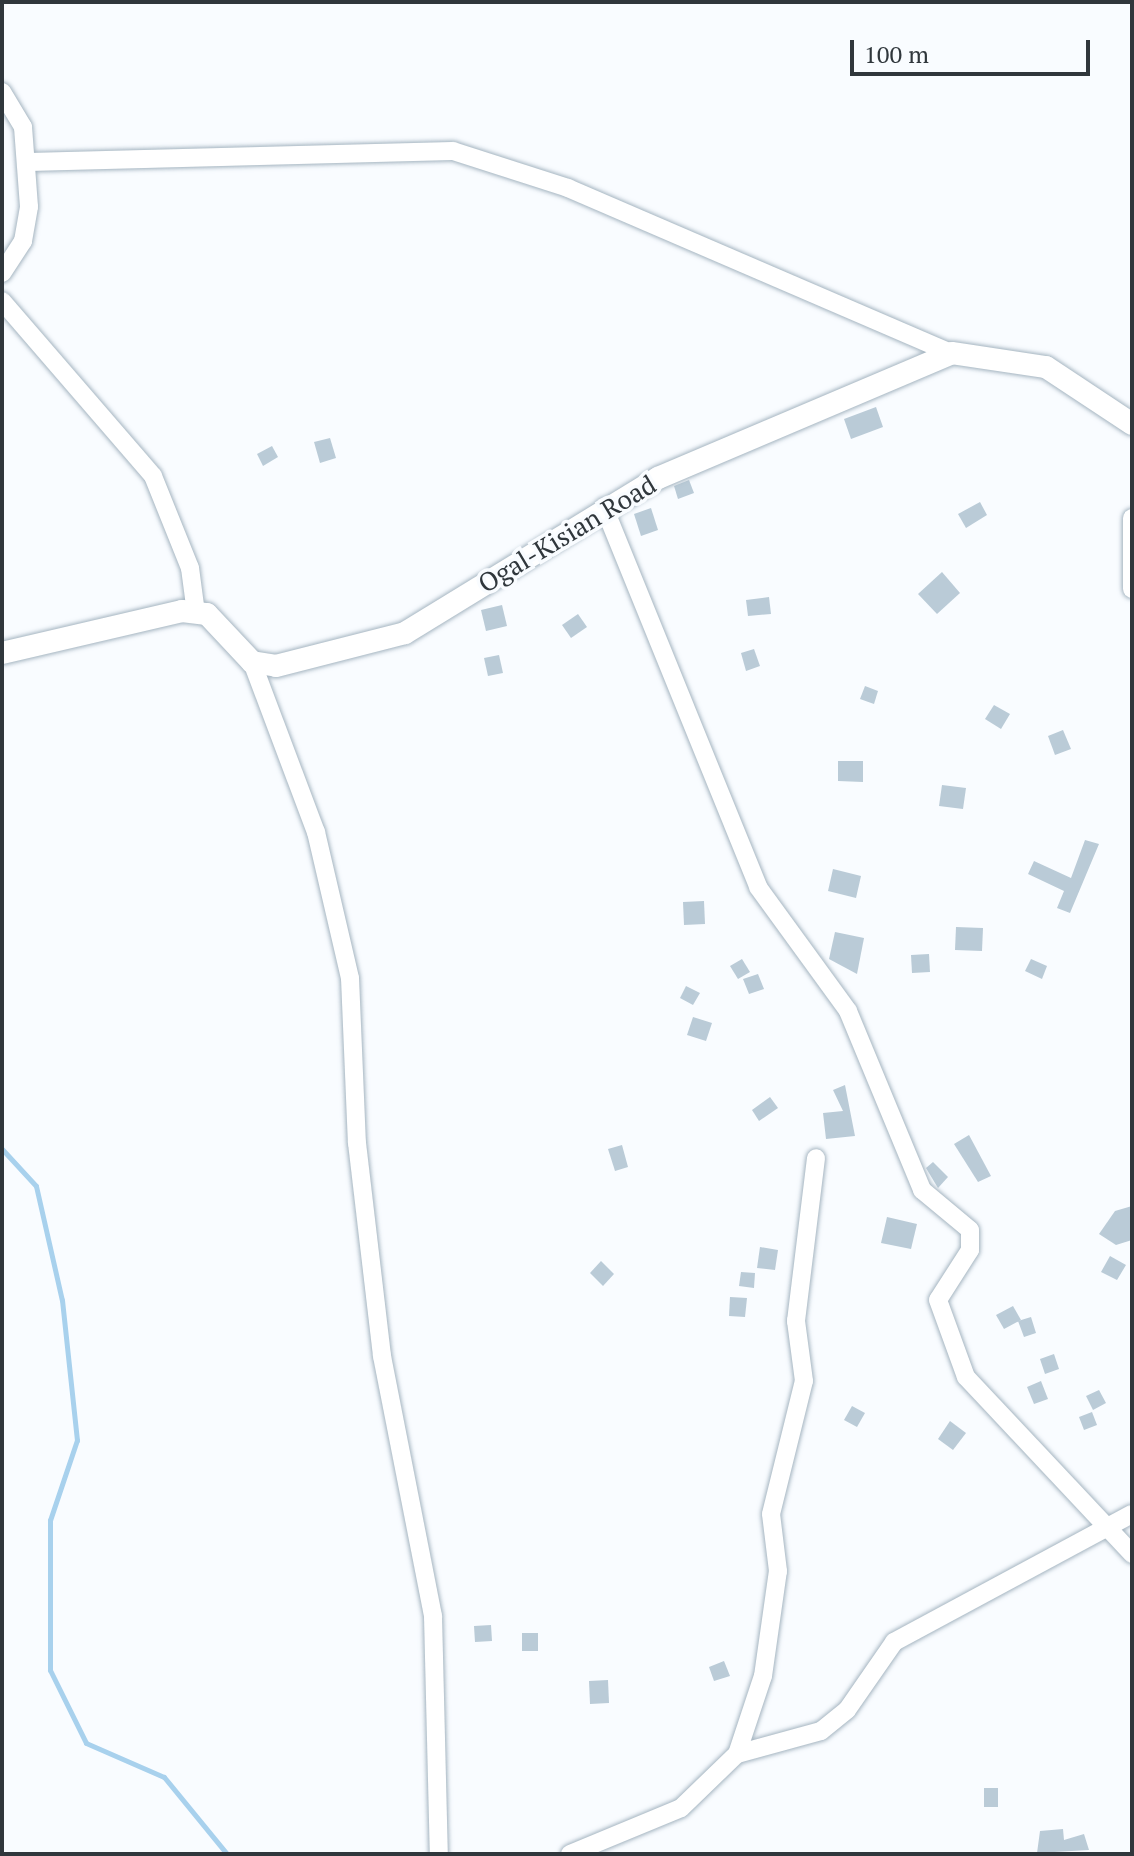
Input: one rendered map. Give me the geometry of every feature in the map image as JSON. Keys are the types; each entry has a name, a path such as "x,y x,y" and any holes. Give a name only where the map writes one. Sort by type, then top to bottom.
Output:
{"main road":[{"name":"Ogal-Kisian Road","path":"252,662 308,662 405,633 604,507 820,404 952,353 1046,367 1132,424"},
{"path":"2,653 161,612 196,613 221,623 252,662"}],"street":[{"path":"2,92 17,109 28,162 29,227 2,273"},
{"path":"28,162 453,151 568,188 952,353"},
{"path":"2,301 153,476 190,568 196,613"},
{"path":"604,507 758,887 848,1011 922,1190 970,1230 970,1250 938,1300 966,1377 1132,1554"},
{"path":"1132,518 1132,589"},
{"path":"252,662 316,832 350,978 357,1143 382,1356 433,1616 439,1854"},
{"path":"570,1854 681,1808 737,1754 763,1676 778,1571 771,1514 804,1381 796,1321 816,1158"},
{"path":"737,1754 821,1731 847,1710 894,1642 1132,1514"}],"building":[{"path":"876,407 883,427 851,439 844,419"},
{"path":"330,438 336,458 320,463 314,442"},
{"path":"272,446 278,457 263,466 257,454"},
{"path":"689,480 694,493 678,499 674,486"},
{"path":"980,502 987,515 966,528 958,514"},
{"path":"651,508 658,530 641,536 634,514"},
{"path":"942,572 960,593 937,614 918,594"},
{"path":"769,597 771,614 748,616 746,600"},
{"path":"502,605 507,626 486,631 481,610"},
{"path":"578,614 587,627 571,638 562,625"},
{"path":"754,649 760,666 746,671 741,653"},
{"path":"499,655 503,673 488,676 484,658"},
{"path":"865,686 878,691 874,704 860,699"},
{"path":"994,705 1010,714 1001,729 985,719"},
{"path":"1063,730 1071,749 1055,755 1048,736"},
{"path":"838,761 863,761 863,782 838,781"},
{"path":"942,785 966,788 963,809 939,806"},
{"path":"1085,840 1099,844 1070,913 1057,908 1064,891 1028,874 1034,861 1071,878"},
{"path":"833,869 861,876 856,898 828,891"},
{"path":"704,901 705,924 684,925 683,902"},
{"path":"956,927 983,928 982,951 955,950"},
{"path":"835,932 864,938 857,974 829,959"},
{"path":"929,954 930,972 912,973 911,955"},
{"path":"742,959 750,972 738,979 730,966"},
{"path":"1031,959 1047,966 1042,979 1025,971"},
{"path":"758,974 764,989 749,994 743,979"},
{"path":"686,986 700,993 693,1005 680,998"},
{"path":"693,1017 712,1023 706,1041 687,1035"},
{"path":"845,1085 855,1136 826,1139 823,1113 843,1111 833,1090"},
{"path":"770,1097 778,1108 759,1121 752,1110"},
{"path":"969,1135 991,1176 978,1182 954,1144"},
{"path":"622,1145 628,1167 615,1171 608,1149"},
{"path":"933,1162 948,1177 938,1188 926,1168"},
{"path":"1132,1206 1132,1240 1116,1245 1099,1234 1115,1211"},
{"path":"887,1217 917,1224 911,1249 881,1243"},
{"path":"760,1247 778,1250 775,1270 757,1268"},
{"path":"1110,1256 1126,1265 1117,1280 1101,1272"},
{"path":"601,1261 614,1274 603,1286 590,1273"},
{"path":"741,1272 755,1273 754,1288 739,1286"},
{"path":"730,1297 747,1298 745,1317 729,1316"},
{"path":"1013,1306 1021,1320 1004,1329 996,1315"},
{"path":"1031,1317 1036,1333 1024,1337 1018,1321"},
{"path":"1054,1354 1059,1369 1045,1374 1040,1359"},
{"path":"1041,1381 1048,1399 1034,1404 1027,1387"},
{"path":"1099,1390 1106,1403 1093,1410 1086,1396"},
{"path":"852,1406 865,1413 857,1427 844,1420"},
{"path":"1092,1412 1097,1425 1084,1430 1079,1417"},
{"path":"950,1421 966,1433 953,1450 938,1439"},
{"path":"491,1625 492,1641 475,1642 474,1626"},
{"path":"522,1633 538,1633 538,1651 522,1651"},
{"path":"724,1661 730,1676 714,1681 709,1667"},
{"path":"608,1680 609,1703 590,1704 589,1681"},
{"path":"984,1788 998,1788 998,1807 984,1807"},
{"path":"1063,1829 1064,1840 1084,1834 1089,1850 1037,1853 1040,1831"}],"waterway":[{"path":"2,1149 36,1186 62,1300 77,1440 50,1520 50,1670 86,1743 164,1777 227,1854"}]}
